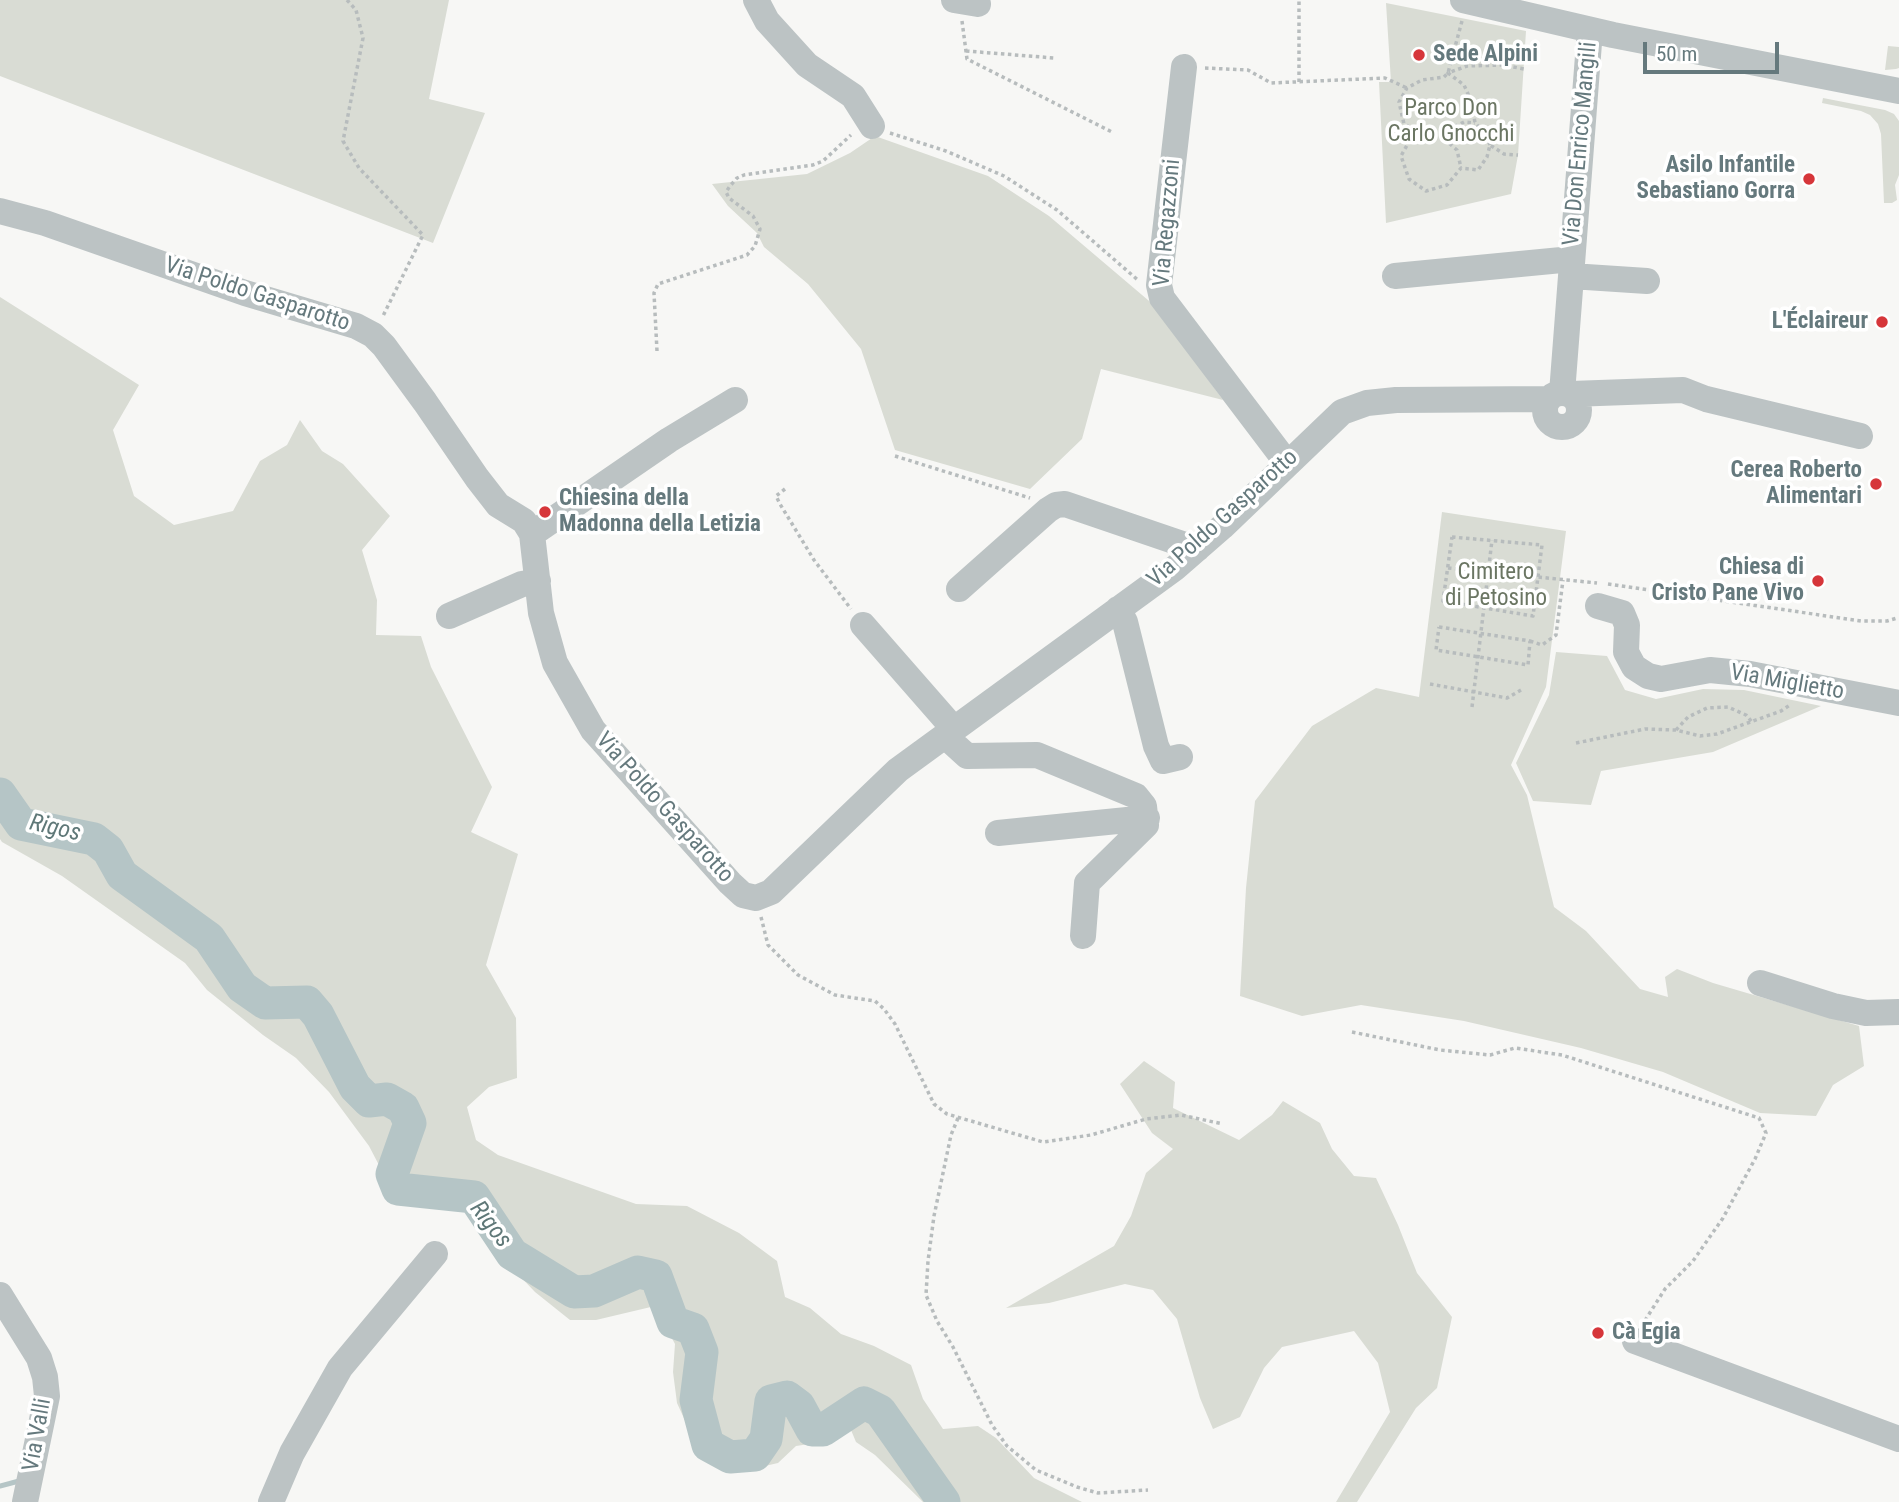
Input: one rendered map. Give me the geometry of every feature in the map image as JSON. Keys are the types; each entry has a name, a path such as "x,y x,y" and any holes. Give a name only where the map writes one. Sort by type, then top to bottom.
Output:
{"street":[{"path":"755,0 767,21 807,65 853,96 869,122"},
{"path":"1463,9 1590,30 1899,91"},
{"name":"Via Don Enrico Mangili","path":"1557,402 1572,267 1590,30"},
{"name":"Via Regazzoni","path":"1184,67 1159,285 1162,299 1287,463"},
{"name":"Via Poldo Gasparotto","path":"0,211 46,223 245,293 356,326 373,335 384,346 498,505 524,522 531,534 541,613 555,663 593,730 730,883 743,895 756,898 771,892 898,770 1198,549 1342,412 1353,406 1396,400 1557,402 1683,390 1706,399 1860,436"},
{"name":"Via Don Enrico Mangili","path":"1395,276 1572,267 1647,281"},
{"path":"531,534 669,440 735,400"},
{"path":"959,589 1056,505 1065,504 1198,549"},
{"path":"449,616 522,584 538,582"},
{"name":"Via Miglietto","path":"1598,606 1622,613 1627,625 1626,652 1634,667 1648,676 1661,679 1710,670 1750,674 1899,703"},
{"path":"1118,609 1125,622 1156,746 1163,761 1180,757"},
{"path":"863,625 967,756 1037,755 1136,796 1144,806 1147,818 1141,832 1087,883 1083,936"},
{"path":"998,833 1147,818"},
{"path":"1760,983 1833,1006 1866,1013 1899,1012"},
{"path":"271,1502 292,1452 340,1367 435,1254"},
{"name":"Via Valli","path":"0,1295 39,1358 45,1377 47,1396 25,1502"},
{"path":"1635,1341 1899,1439"}],"path":[{"path":"347,0 356,10 363,38 343,141 359,168 423,235 373,335"},
{"path":"1299,0 1299,82"},
{"path":"964,2 967,60 1112,132"},
{"path":"1448,73 1463,9"},
{"path":"966,51 1054,58"},
{"path":"1420,133 1404,124 1399,102 1407,88 1422,80 1444,76 1467,66 1503,65 1524,69"},
{"path":"1184,67 1248,70 1272,83 1385,78 1407,88"},
{"path":"1448,73 1464,85 1472,103 1475,123 1486,134 1490,145 1488,157 1478,170 1461,168"},
{"path":"657,351 654,293 658,284 747,255 755,246 760,229 753,216 729,198 726,192 737,178 823,161 869,122 1004,176 1057,210 1162,299"},
{"path":"1444,139 1452,128 1464,122 1475,123"},
{"path":"1420,133 1433,133 1457,150 1461,168 1447,185 1426,191 1409,179 1401,156 1411,138 1420,133"},
{"path":"1490,145 1504,154 1518,155"},
{"path":"895,456 1029,498"},
{"path":"785,489 776,496 780,504 814,560 863,625"},
{"path":"1452,537 1492,540 1542,545 1533,616 1443,601 1452,537"},
{"path":"1472,708 1492,540"},
{"path":"1448,568 1601,583 1861,621 1887,621 1897,618"},
{"path":"1531,641 1528,665 1436,650 1439,627 1531,641 1542,645 1556,635 1563,580"},
{"path":"1430,684 1507,698 1521,690"},
{"path":"1576,743 1645,729 1676,730 1700,736 1717,734 1791,704 1801,698 1808,686"},
{"path":"1676,730 1689,717 1707,708 1728,707 1746,715 1752,722"},
{"path":"756,898 768,945 798,975 835,995 874,1001 884,1009 895,1024 934,1104 947,1114 1043,1142 1091,1135 1146,1119 1181,1115 1223,1124"},
{"path":"1352,1031 1440,1050 1490,1055 1515,1048 1562,1055 1759,1118 1766,1133 1729,1207 1693,1261 1665,1289 1635,1341"},
{"path":"958,1118 951,1135 934,1216 928,1261 926,1295 937,1321 992,1425 1007,1446 1036,1469 1076,1487 1098,1493 1149,1490"}],"green space":[{"path":"0,0 449,0 429,99 485,113 433,243 0,76"},
{"name":"Parco Don Carlo Gnocchi","path":"1386,3 1526,31 1518,155 1511,194 1386,223 1379,82 1391,82"},
{"path":"1888,46 1899,47 1899,68 1885,70"},
{"path":"1823,98 1894,114 1899,121 1899,175 1895,185 1897,200 1884,203 1881,134 1878,124 1870,115 1861,111 1822,103"},
{"path":"875,136 988,176 1049,216 1155,306 1223,400 1101,369 1082,439 1030,489 895,450 861,349 808,284 764,247 757,233 728,206 712,184 807,174 850,153"},
{"path":"0,297 139,385 113,430 134,496 174,525 233,511 260,461 287,445 300,420 322,451 343,464 390,516 362,550 377,600 376,635 421,636 431,667 492,787 471,832 518,854 486,965 516,1018 517,1078 489,1087 467,1107 476,1140 498,1155 636,1204 687,1206 739,1233 777,1261 785,1297 810,1308 841,1334 874,1346 911,1365 923,1399 943,1429 978,1426 996,1438 1034,1478 1082,1502 923,1502 875,1455 856,1442 851,1430 839,1436 828,1435 816,1443 796,1446 778,1463 752,1469 698,1449 677,1403 673,1372 675,1344 655,1306 596,1320 570,1320 535,1292 493,1248 461,1203 436,1202 413,1195 391,1194 369,1146 329,1092 296,1058 207,990 185,963 62,876 2,842"},
{"name":"Cimitero di Petosino","path":"1442,512 1566,531 1546,687 1511,765 1527,795 1554,907 1586,931 1640,989 1668,997 1665,977 1677,969 1713,983 1859,1026 1864,1066 1833,1085 1816,1116 1760,1113 1663,1072 1581,1048 1464,1021 1361,1005 1302,1016 1240,996 1246,888 1255,801 1312,726 1376,688 1419,697"},
{"path":"1556,652 1607,656 1625,690 1656,699 1703,689 1744,690 1821,706 1713,752 1601,771 1591,805 1533,801 1516,763 1549,695"},
{"path":"1144,1061 1175,1082 1173,1108 1239,1140 1272,1115 1283,1101 1320,1123 1332,1149 1354,1176 1376,1178 1417,1273 1452,1317 1437,1388 1416,1408 1357,1502 1336,1502 1390,1412 1378,1363 1354,1331 1282,1347 1264,1368 1240,1417 1213,1429 1200,1398 1177,1319 1153,1290 1125,1284 1049,1303 1006,1308 1114,1246 1131,1216 1146,1173 1173,1149 1152,1133 1120,1084"}],"waterway":[{"name":"Rigos","path":"0,794 21,824 94,839 108,850 122,875 209,938 242,987 265,1003 307,1002 318,1015 355,1087 369,1101 387,1099 403,1108 410,1123 392,1174 398,1189 474,1197 512,1254 574,1292 594,1291 638,1272 656,1276 673,1322 693,1329 702,1352 696,1400 708,1445 730,1457 755,1455 766,1439 771,1401 787,1397 799,1406 812,1430 823,1430 864,1403 880,1411 944,1502"},
{"path":"0,1486 19,1481"}],"place":[{"name":"Sede Alpini","path":"1419,55"},
{"name":"Asilo Infantile Sebastiano Gorra","path":"1809,179"},
{"name":"L'Éclaireur","path":"1882,322"},
{"name":"Cerea Roberto Alimentari","path":"1876,484"},
{"name":"Chiesina della Madonna della Letizia","path":"545,512"},
{"name":"Chiesa di Cristo Pane Vivo","path":"1818,581"},
{"name":"Cà Egia","path":"1598,1333"}]}
